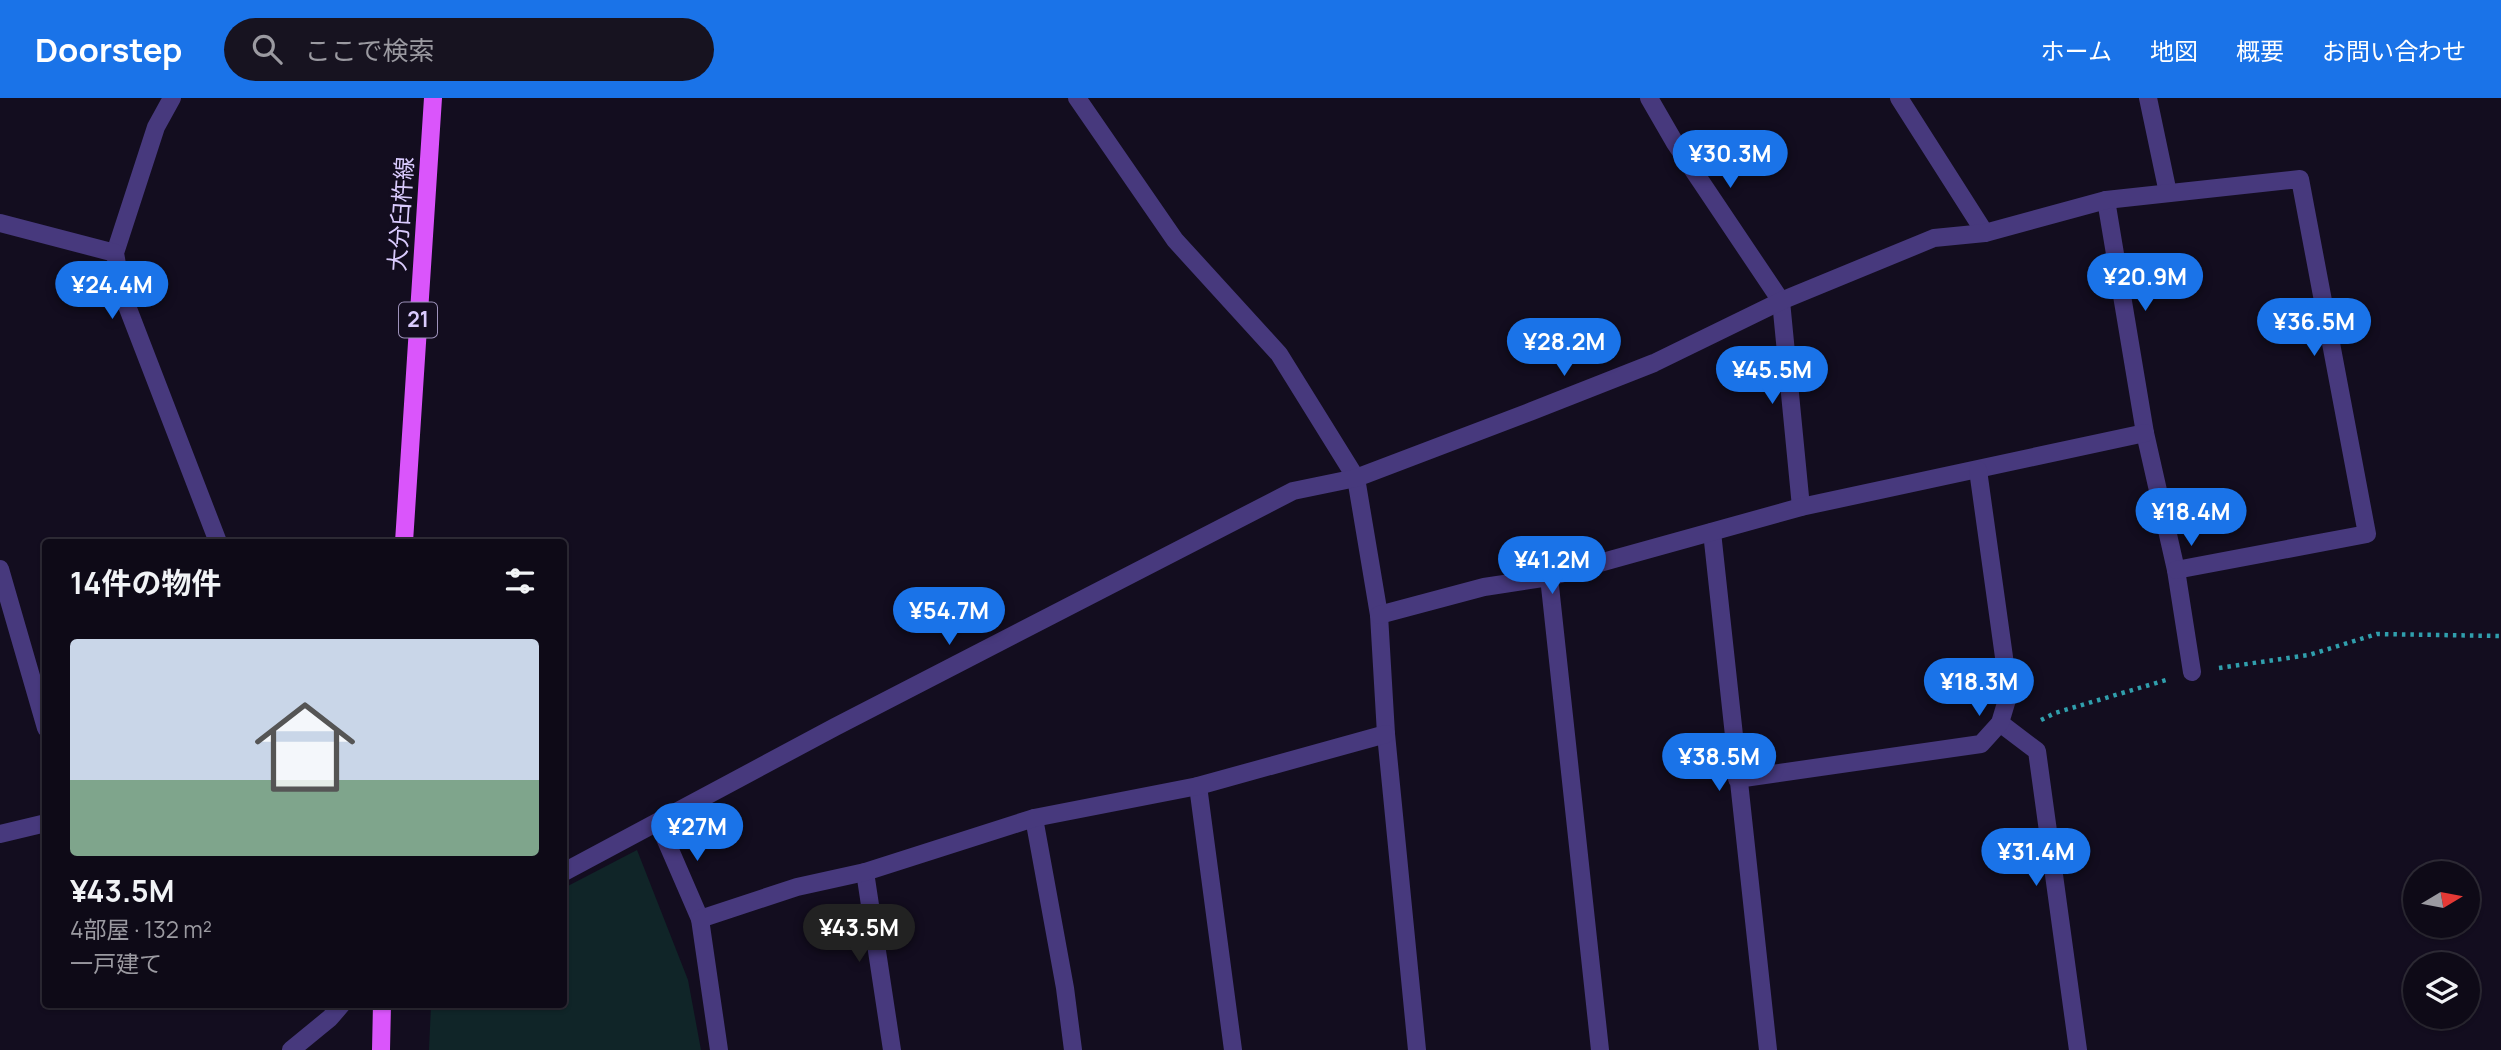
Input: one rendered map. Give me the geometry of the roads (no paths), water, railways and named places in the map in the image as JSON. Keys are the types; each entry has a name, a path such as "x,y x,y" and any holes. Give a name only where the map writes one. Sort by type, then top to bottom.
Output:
{"main road":[{"name":"大分臼杵線","path":"404,539 433,98"},
{"path":"381,1050 382,1008"}],"street":[{"path":"172,98 156,127 115,253 122,293 217,539"},
{"path":"1077,98 1175,240 1279,354 1356,478 1379,615 1386,734 1417,1050"},
{"path":"1649,98 1675,143 1782,301 1801,507"},
{"path":"1899,98 1985,233"},
{"path":"2148,98 2168,193"},
{"path":"567,870 835,727 1293,491 1356,478 1654,363 1782,301 1934,238 1985,233 2106,200 2300,179 2367,534 2176,570"},
{"path":"2106,200 2145,433 2176,570 2192,672"},
{"path":"0,223 115,253"},
{"path":"1379,615 1484,587 1549,577 1801,507 2145,433"},
{"path":"1737,779 1981,744 2000,723 2009,693 1978,470"},
{"path":"1712,532 1768,1050"},
{"path":"0,569 42,714"},
{"path":"1549,577 1600,1050"},
{"path":"2000,723 2037,751 2078,1050"},
{"path":"700,919 797,887 865,872 1034,818 1198,786 1386,734"},
{"path":"1198,786 1233,1050"},
{"path":"1034,818 1065,988 1073,1050"},
{"path":"658,822 700,919 719,1050"},
{"path":"0,834 42,823"},
{"path":"865,872 892,1050"},
{"path":"291,1050 333,1009"}]}
